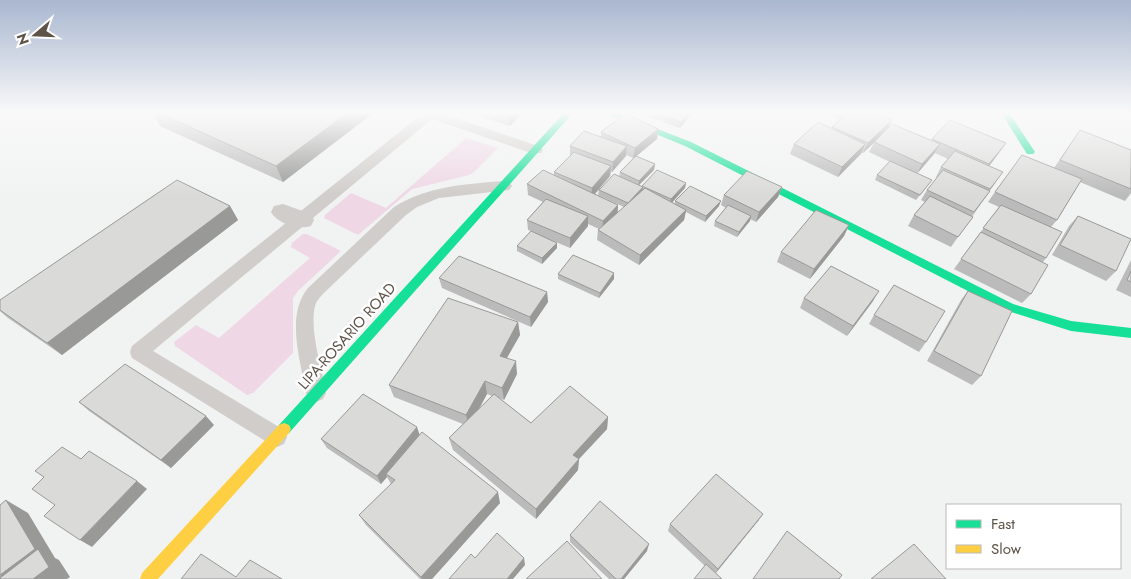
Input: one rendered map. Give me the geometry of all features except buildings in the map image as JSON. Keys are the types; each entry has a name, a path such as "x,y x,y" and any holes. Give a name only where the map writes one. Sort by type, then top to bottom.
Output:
{"street":[{"name":"LIPA-ROSARIO ROAD","path":"148,579 543,141"},
{"path":"680,141 1010,308 1071,326 1131,333"},
{"path":"1023,141 1030,152"}],"lane":[{"path":"277,437 139,352 292,216 393,141"},
{"path":"510,141 536,150"},
{"path":"316,393 306,328 306,308 308,302 321,286 400,211 415,201 440,192 504,186"}],"shaded area":[{"path":"463,141 476,141 498,148 469,175 412,189 358,235 324,218 325,215 351,193 386,208"},
{"path":"303,234 307,234 341,251 298,291 293,298 293,353 253,393 247,395 175,346 174,342 196,325 219,338 310,258 291,247 292,243"}],"traffic: fast":[{"path":"284,429 544,141"},
{"path":"680,141 1009,307 1071,326 1131,333"},
{"path":"1023,141 1030,152"}],"traffic: slow":[{"path":"148,579 284,429"}]}
